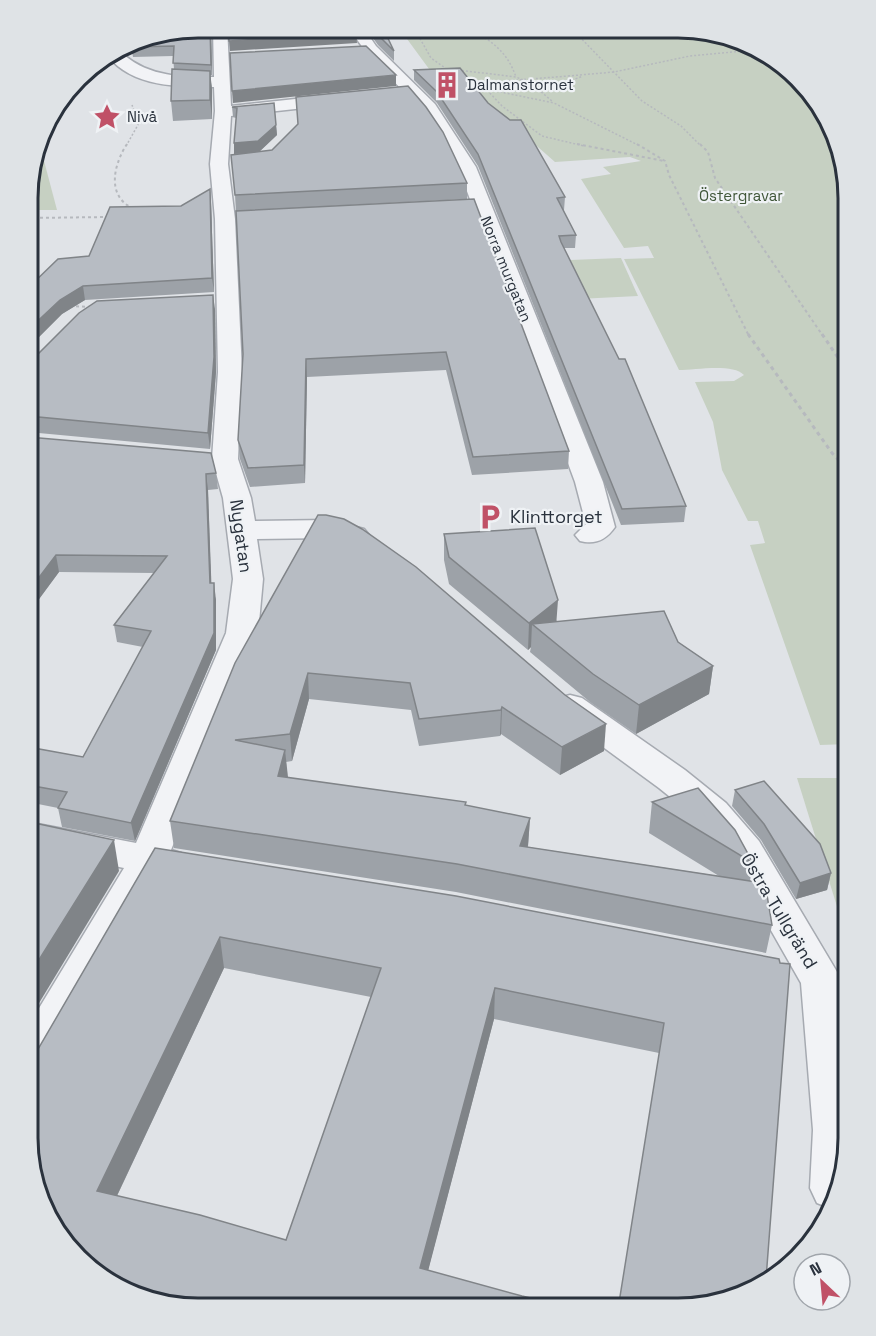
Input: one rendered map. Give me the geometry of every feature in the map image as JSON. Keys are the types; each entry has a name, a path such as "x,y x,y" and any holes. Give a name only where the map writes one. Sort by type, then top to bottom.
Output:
{"street":[{"name":"Nygatan","path":"38,1049 148,860 242,633 248,579 237,498 211,459 230,372 215,301 237,218 221,38"},
{"name":"Norra murgatan","path":"363,38 401,93 429,108 467,167 589,482 601,527 591,535"},
{"path":"348,51 371,49"},
{"path":"119,58 151,77 177,82 224,77 285,105 353,92"},
{"path":"285,105 286,127"},
{"path":"459,207 482,206"},
{"path":"242,530 328,529 362,537 379,549"},
{"name":"Östra Tullgränd","path":"542,682 577,712 672,779 713,812 745,851 822,982 836,1130 835,1172"},
{"path":"38,838 207,869"},
{"path":"776,973 822,982"}],"path":[{"path":"418,38 421,45 442,68 449,70"},
{"path":"486,38 498,44 512,62 516,77"},
{"path":"582,38 642,101 681,126 708,152 715,178 838,358"},
{"path":"465,84 614,72 690,56 742,51"},
{"path":"442,68 516,77 531,83 554,103"},
{"path":"457,73 465,76 471,83 486,89 554,103 622,135 665,161 669,175 747,333 838,459"},
{"path":"531,83 570,81 584,75"},
{"path":"138,212 124,204 113,183 118,157 139,123 130,99 136,83 151,77"},
{"path":"486,89 502,106 543,136 665,161"},
{"path":"38,218 115,217"},
{"path":"61,306 93,307"}],"green space":[{"name":"Östergravar","path":"406,38 699,39 740,50 776,71 792,84 817,118 833,156 838,198 838,744 820,745 750,545 765,543 758,521 748,521 722,470 713,422 695,382 734,381 744,375 739,371 723,368 679,370 624,259 654,258 648,246 624,248 581,179 611,174 603,167 641,161 630,157 555,162 522,133 432,73"},
{"path":"43,157 43,157 57,210 38,210 39,177"},
{"path":"621,258 638,296 538,301 520,262"},
{"path":"797,778 838,778 838,910"}],"building":[{"path":"210,38 211,65 173,63 174,46 144,47 177,39"},
{"path":"229,38 277,38 229,41"},
{"path":"381,38 388,38 394,51"},
{"path":"366,46 396,75 232,91 230,53"},
{"path":"460,68 488,103 510,120 521,120 565,197 557,198 576,235 559,236 561,242 619,359 625,359 686,506 622,509 478,154 437,92 414,70"},
{"path":"172,69 210,71 210,100 171,101"},
{"path":"408,86 443,132 467,183 235,195 231,155 272,150 298,124 296,97"},
{"path":"274,103 276,125 258,141 234,143 237,108 232,107"},
{"path":"210,189 212,278 83,286 60,300 38,321 38,278 58,259 89,256 110,207 181,206"},
{"path":"474,199 569,451 473,457 446,352 306,359 304,465 248,468 238,440 243,354 236,211"},
{"path":"213,295 214,357 208,433 38,417 38,354 79,313 97,301"},
{"path":"38,438 211,453 216,473 206,474 210,583 214,583 214,633 131,823 58,808 67,792 38,787 38,749 83,757 151,631 114,625 167,556 56,555 38,579"},
{"path":"318,515 344,519 416,567 565,695 606,724 562,747 502,707 501,710 419,719 410,683 308,673 290,734 235,740 285,750 278,776 466,802 465,805 530,818 520,846 763,883 772,925 457,864 170,821 235,663"},
{"path":"535,528 558,600 529,623 449,557 444,534"},
{"path":"664,611 678,642 713,666 639,705 593,674 532,624"},
{"path":"764,781 820,844 831,873 800,883 764,824 735,790"},
{"path":"698,788 735,830 753,863 652,802"},
{"path":"39,824 114,840 38,961"},
{"path":"155,848 456,896 779,959 780,963 790,964 767,1271 740,1286 699,1297 620,1298 664,1023 495,988 420,1268 530,1298 177,1297 136,1286 118,1277 84,1252 59,1218 43,1180 38,1138 38,1049","holes":["220,937 381,968 286,1240 200,1215 97,1191"]}],"place":[{"name":"Dalmanstornet","path":"447,85"},
{"name":"Nivå","path":"107,117"},
{"name":"Klinttorget","path":"490,517"}]}
